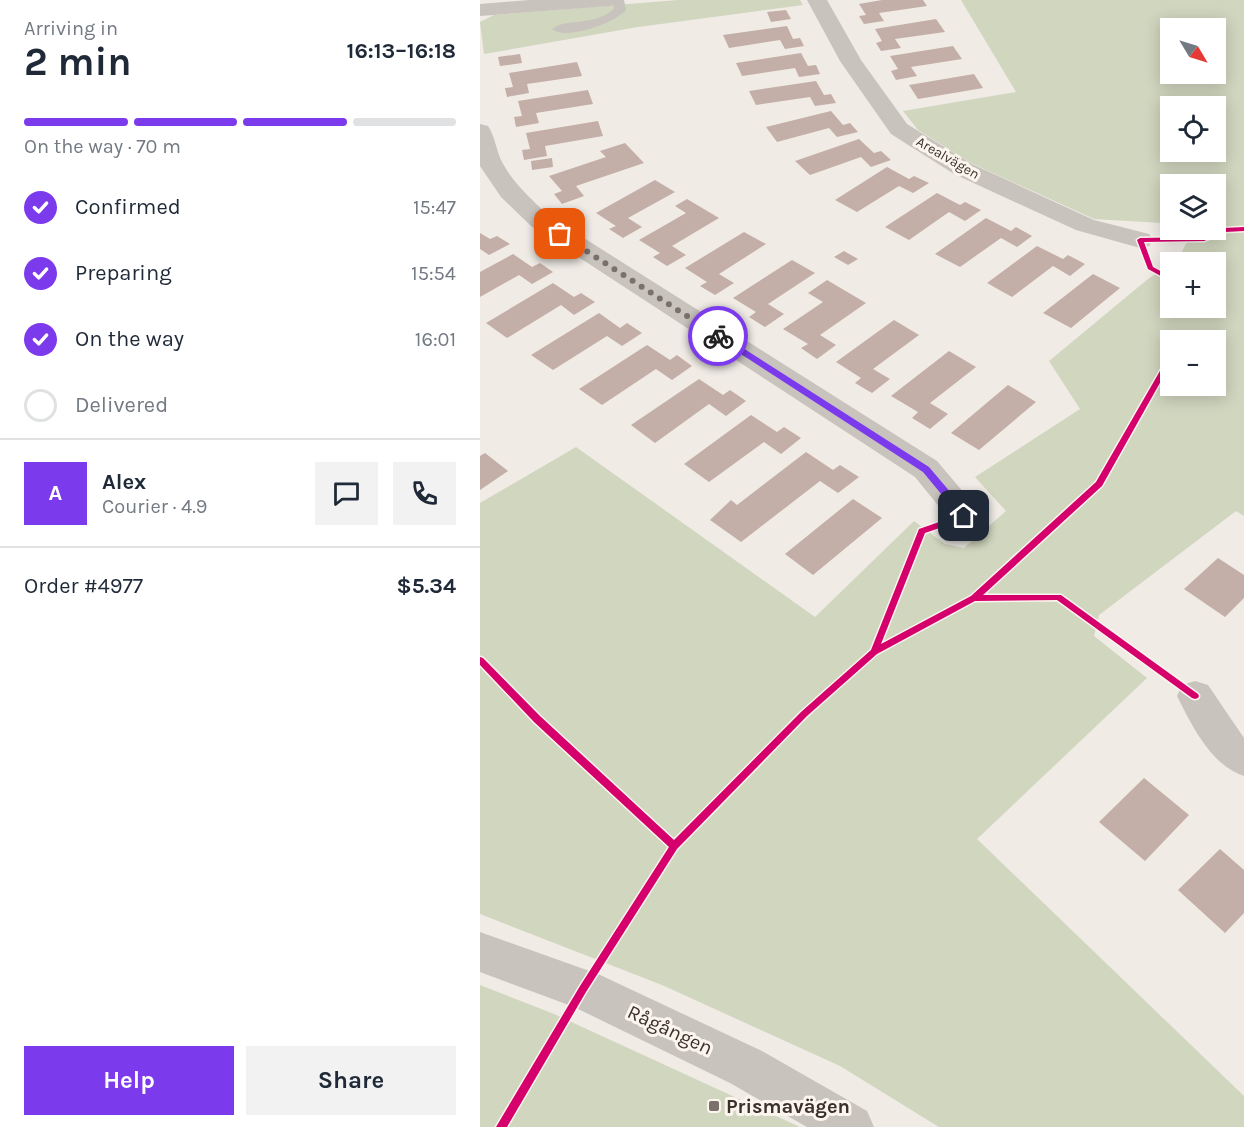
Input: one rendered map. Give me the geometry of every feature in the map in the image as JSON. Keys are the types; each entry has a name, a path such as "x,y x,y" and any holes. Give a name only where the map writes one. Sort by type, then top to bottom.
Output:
{"street":[{"path":"480,10 610,0"},
{"name":"Arealvägen","path":"817,0 850,61 899,129 963,169 1085,225 1140,240"},
{"path":"480,131 483,151 494,172 509,192 540,221 926,469 964,516"},
{"path":"1194,696 1229,748 1244,760"},
{"name":"Rågången","path":"480,952 594,994 746,1067 851,1127"}],"lane":[{"path":"558,28 602,23 612,19 620,10 618,0"}],"green space":[{"path":"678,0 800,0 803,5 638,27 484,54 480,22 494,15"},
{"path":"961,0 1244,0 1244,516 1236,511 1099,615 1094,636 1147,678 977,839 1244,1096 1244,1127 939,1127 840,1066 662,985 480,914 480,503 576,447 815,617 914,521 945,544 964,548 1006,511 975,477 1080,409 1049,361 1148,279 1160,271 1160,318 1226,318 1226,252 1182,252 1187,242 1184,240 1226,240 1226,174 1160,174 1160,223 1094,219 971,163 918,130 903,111 1016,92"},
{"path":"480,985 554,1014 800,1127 480,1127"}],"building":[{"path":"882,0 923,0 927,6 879,13 884,21 864,24 859,16 866,15 859,4"},
{"path":"786,10 791,19 771,22 767,12"},
{"path":"936,19 945,32 895,39 901,48 881,51 876,43 882,41 875,29"},
{"path":"787,26 793,39 800,38 804,46 785,49 780,40 729,48 723,35"},
{"path":"953,46 962,59 911,67 917,76 896,80 891,71 898,69 890,56"},
{"path":"801,53 808,66 816,65 820,74 799,77 795,68 742,76 736,63"},
{"path":"520,54 522,63 500,66 498,57"},
{"path":"577,62 582,76 527,84 529,93 507,97 505,88 513,87 509,73"},
{"path":"974,74 983,88 918,99 909,85"},
{"path":"816,81 824,95 831,94 836,103 815,106 810,97 756,105 749,91"},
{"path":"588,90 593,104 536,113 539,123 516,127 514,117 522,116 518,101"},
{"path":"831,111 843,125 850,123 858,132 837,137 829,128 777,142 766,127"},
{"path":"598,121 603,136 545,146 547,156 524,160 522,150 530,149 526,133"},
{"path":"859,139 874,153 881,151 891,160 871,167 861,157 810,175 795,161"},
{"path":"625,143 644,163 576,186 584,196 562,204 554,194 562,191 549,176 606,157 600,151"},
{"path":"552,158 553,167 532,170 531,161"},
{"path":"887,167 909,179 914,176 929,183 913,193 899,186 857,212 835,200"},
{"path":"655,180 675,192 628,218 642,227 623,238 609,229 616,226 596,213"},
{"path":"937,193 960,205 965,202 981,210 965,221 949,212 909,240 885,227"},
{"path":"687,199 719,218 672,246 686,255 667,266 653,257 660,253 639,240 686,213 675,206"},
{"path":"986,218 1011,231 1016,227 1032,236 1017,247 1001,238 960,267 935,254"},
{"path":"744,232 766,244 719,274 734,283 715,295 700,286 707,282 685,268"},
{"path":"480,233 490,239 497,236 510,244 489,255 480,249"},
{"path":"1037,246 1063,259 1068,255 1085,264 1070,276 1053,266 1012,297 987,283"},
{"path":"844,251 858,259 848,265 834,257"},
{"path":"513,254 532,267 540,263 553,272 532,284 519,275 480,297 480,272"},
{"path":"792,260 815,273 768,304 784,314 765,327 749,317 756,312 733,298"},
{"path":"1093,274 1120,288 1071,328 1043,313"},
{"path":"827,280 866,303 820,335 836,345 817,359 801,348 808,344 783,329 823,302 808,293"},
{"path":"553,283 574,297 581,293 595,302 574,315 561,305 507,338 486,323"},
{"path":"599,313 620,328 627,323 642,333 622,346 607,336 553,370 531,355"},
{"path":"894,320 919,335 873,369 890,379 872,393 855,383 861,378 836,362"},
{"path":"647,345 670,360 677,355 692,366 672,380 656,369 602,405 579,389"},
{"path":"949,351 976,367 930,403 948,414 930,429 912,418 918,412 891,396"},
{"path":"699,379 723,395 730,390 746,401 726,416 709,404 655,443 631,425"},
{"path":"1008,385 1036,402 979,450 951,433"},
{"path":"751,415 777,432 784,427 801,438 781,454 764,442 709,482 684,464"},
{"path":"806,452 833,470 840,465 859,477 838,493 820,481 741,542 710,520 731,500 737,505"},
{"path":"485,453 508,471 480,490 480,456"},
{"path":"853,499 882,518 813,575 785,554"},
{"path":"1218,558 1244,575 1244,598 1225,617 1184,589"},
{"path":"1144,778 1189,815 1145,861 1099,822"},
{"path":"1220,849 1244,870 1244,913 1225,933 1178,890"}],"cycle path":[{"path":"1160,274 1150,268 1140,240 1204,239 1224,230 1244,229"},
{"path":"501,1127 583,989 674,846 804,714 874,652 974,598 1099,484 1160,377"},
{"path":"874,652 922,531 965,516"},
{"path":"974,598 1058,597 1195,696"},
{"path":"480,660 537,719 674,846"}],"way so far":[{"path":"560,234 718,336"}],"place":[{"name":"Prismavägen","path":"714,1106"}],"route":[{"path":"718,336 926,469 964,516"}]}
